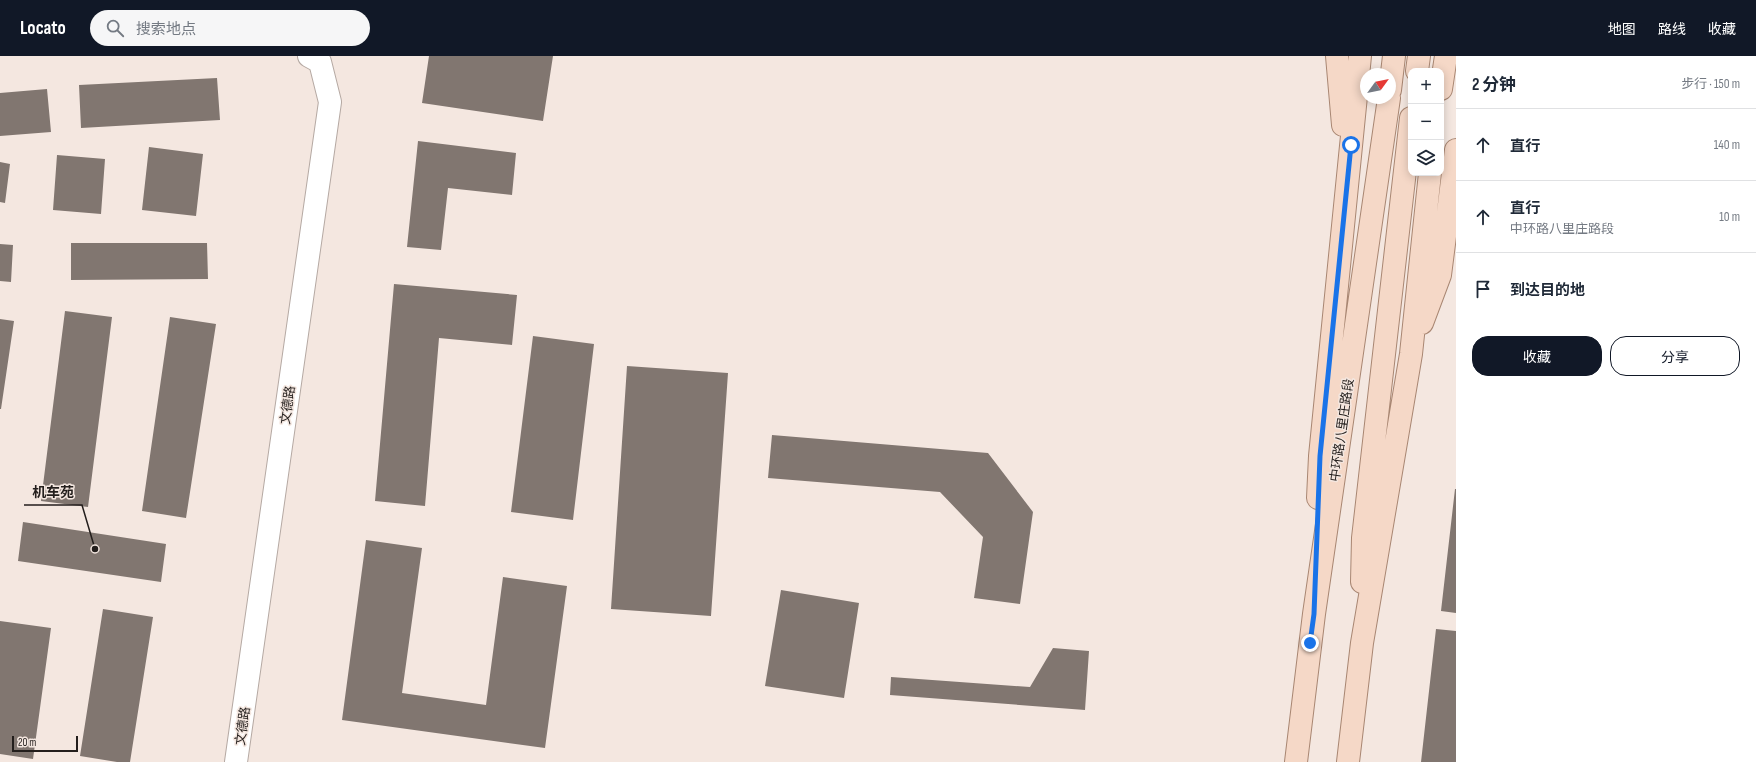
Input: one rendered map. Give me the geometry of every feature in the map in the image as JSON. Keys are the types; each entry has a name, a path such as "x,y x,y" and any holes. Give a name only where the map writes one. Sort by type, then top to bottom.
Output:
{"main road":[{"path":"1337,56 1347,175"},
{"path":"1393,68 1394,56"},
{"path":"1417,68 1419,56"},
{"path":"1444,69 1446,56"},
{"path":"1314,614 1320,456 1347,175 1360,63"},
{"name":"中环路八里庄路段","path":"1296,762 1314,614 1388,108"},
{"path":"1362,643 1363,538 1409,140"},
{"path":"1411,354 1440,275 1456,150"},
{"path":"1348,762 1362,643 1411,354 1430,176"}],"street":[{"name":"文德路","path":"236,762 330,102 317,58"}],"building":[{"path":"429,56 553,56 543,121 422,103"},
{"path":"217,78 220,120 81,128 79,85"},
{"path":"47,89 51,132 0,136 0,93"},
{"path":"418,141 516,153 512,195 448,188 441,250 407,247"},
{"path":"149,147 203,154 196,216 142,210"},
{"path":"57,155 105,159 101,214 53,210"},
{"path":"0,162 10,164 5,203 0,202"},
{"path":"71,243 207,243 208,279 71,280"},
{"path":"0,244 13,245 11,282 0,281"},
{"path":"394,284 517,295 512,345 439,338 425,506 375,501"},
{"path":"65,311 112,317 88,507 41,501"},
{"path":"170,317 216,324 186,518 142,511"},
{"path":"0,319 14,321 1,409 0,409"},
{"path":"533,336 594,344 573,520 511,512"},
{"path":"627,366 728,373 711,616 611,609"},
{"path":"772,435 988,453 1033,512 1020,604 974,598 983,537 940,492 768,478"},
{"path":"1456,489 1456,613 1441,611"},
{"path":"23,522 166,544 161,582 18,561"},
{"path":"366,540 422,548 402,693 486,705 503,577 567,586 545,748 342,720"},
{"path":"781,590 859,603 844,698 765,686"},
{"path":"103,609 153,617 130,762 117,762 80,756"},
{"path":"0,621 51,628 33,759 0,754"},
{"path":"1436,629 1456,631 1456,762 1421,762"},
{"path":"1053,648 1089,651 1085,710 890,695 891,677 1030,687"}],"place":[{"name":"机车苑","path":"95,549"}],"route":[{"path":"1310,643 1314,614 1320,456 1351,145"}]}
